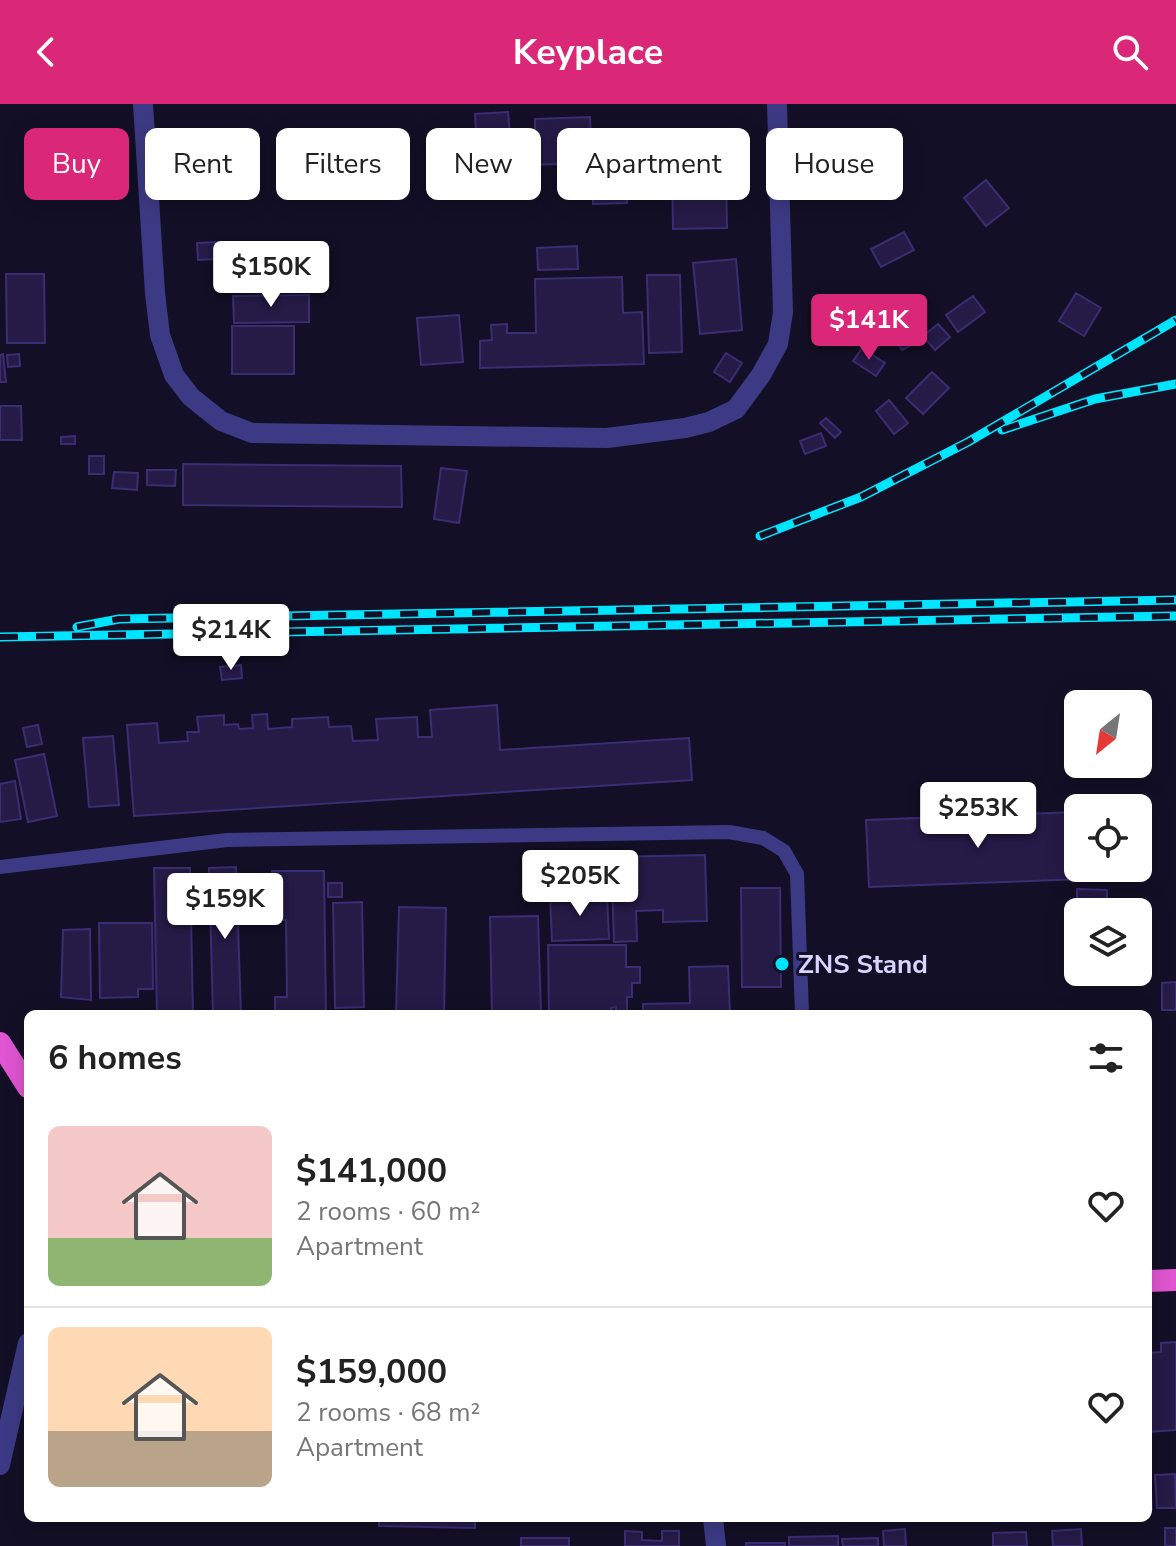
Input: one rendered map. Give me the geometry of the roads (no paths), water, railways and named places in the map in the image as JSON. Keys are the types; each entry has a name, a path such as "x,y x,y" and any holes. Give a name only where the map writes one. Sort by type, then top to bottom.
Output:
{"highway":[{"path":"0,1043 24,1081"},
{"path":"1152,1281 1176,1280"}],"street":[{"path":"143,104 160,335 174,375 191,397 221,421 252,433 607,438 685,428 709,422 736,409 761,375 778,344 783,312 777,104"},
{"path":"0,1465 24,1360"},
{"path":"713,1522 716,1546"}],"lane":[{"path":"0,867 227,840 729,832 763,838 784,851 797,874 802,1010"}],"railway":[{"path":"760,536 861,497 968,442 1176,320"},
{"path":"1002,430 1095,399 1176,384"},
{"path":"77,627 119,619 1176,600"},
{"path":"0,637 1176,616"}],"place":[{"name":"ZNS Stand","path":"782,964"}]}
